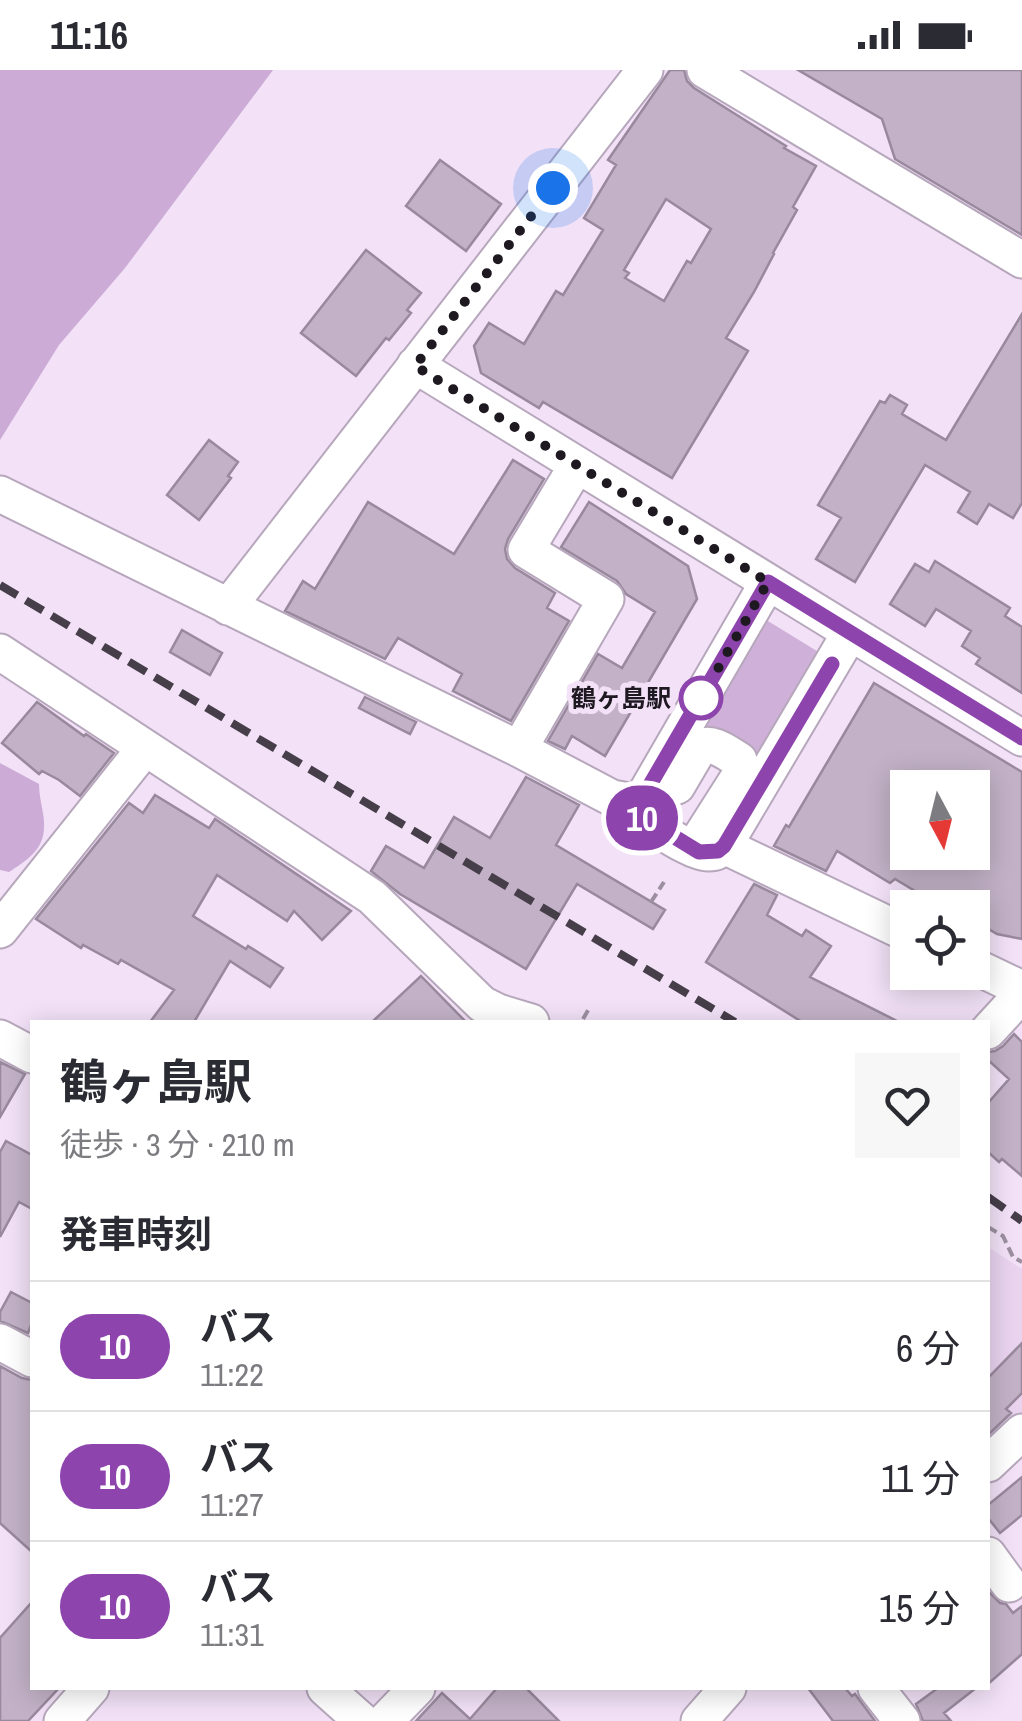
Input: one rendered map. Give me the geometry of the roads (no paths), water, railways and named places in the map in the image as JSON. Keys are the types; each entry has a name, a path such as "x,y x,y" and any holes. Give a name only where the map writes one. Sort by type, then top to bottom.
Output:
{"street":[{"path":"228,607 644,70"},
{"path":"705,70 1022,260"},
{"path":"415,366 1022,738"},
{"path":"519,749 606,599 526,550 576,465"},
{"path":"0,494 519,749 709,848 890,926"},
{"path":"647,814 768,582"},
{"path":"709,848 850,633"},
{"path":"0,652 372,897 482,1004 525,1020"},
{"path":"647,814 700,747 712,744 739,760 742,772 709,848"},
{"path":"0,930 146,748"},
{"path":"990,975 1022,992 990,1029"},
{"path":"0,1038 30,1054"},
{"path":"0,1342 30,1358"},
{"path":"990,1558 1009,1584"},
{"path":"62,1721 89,1690"},
{"path":"326,1690 362,1721"},
{"path":"385,1721 415,1690"},
{"path":"698,1721 726,1690"},
{"path":"878,1690 902,1721"}],"railway":[{"path":"0,585 732,1020"},
{"path":"990,1198 1022,1221"}],"place":[{"name":"鶴ヶ島駅","path":"701,698"}]}
